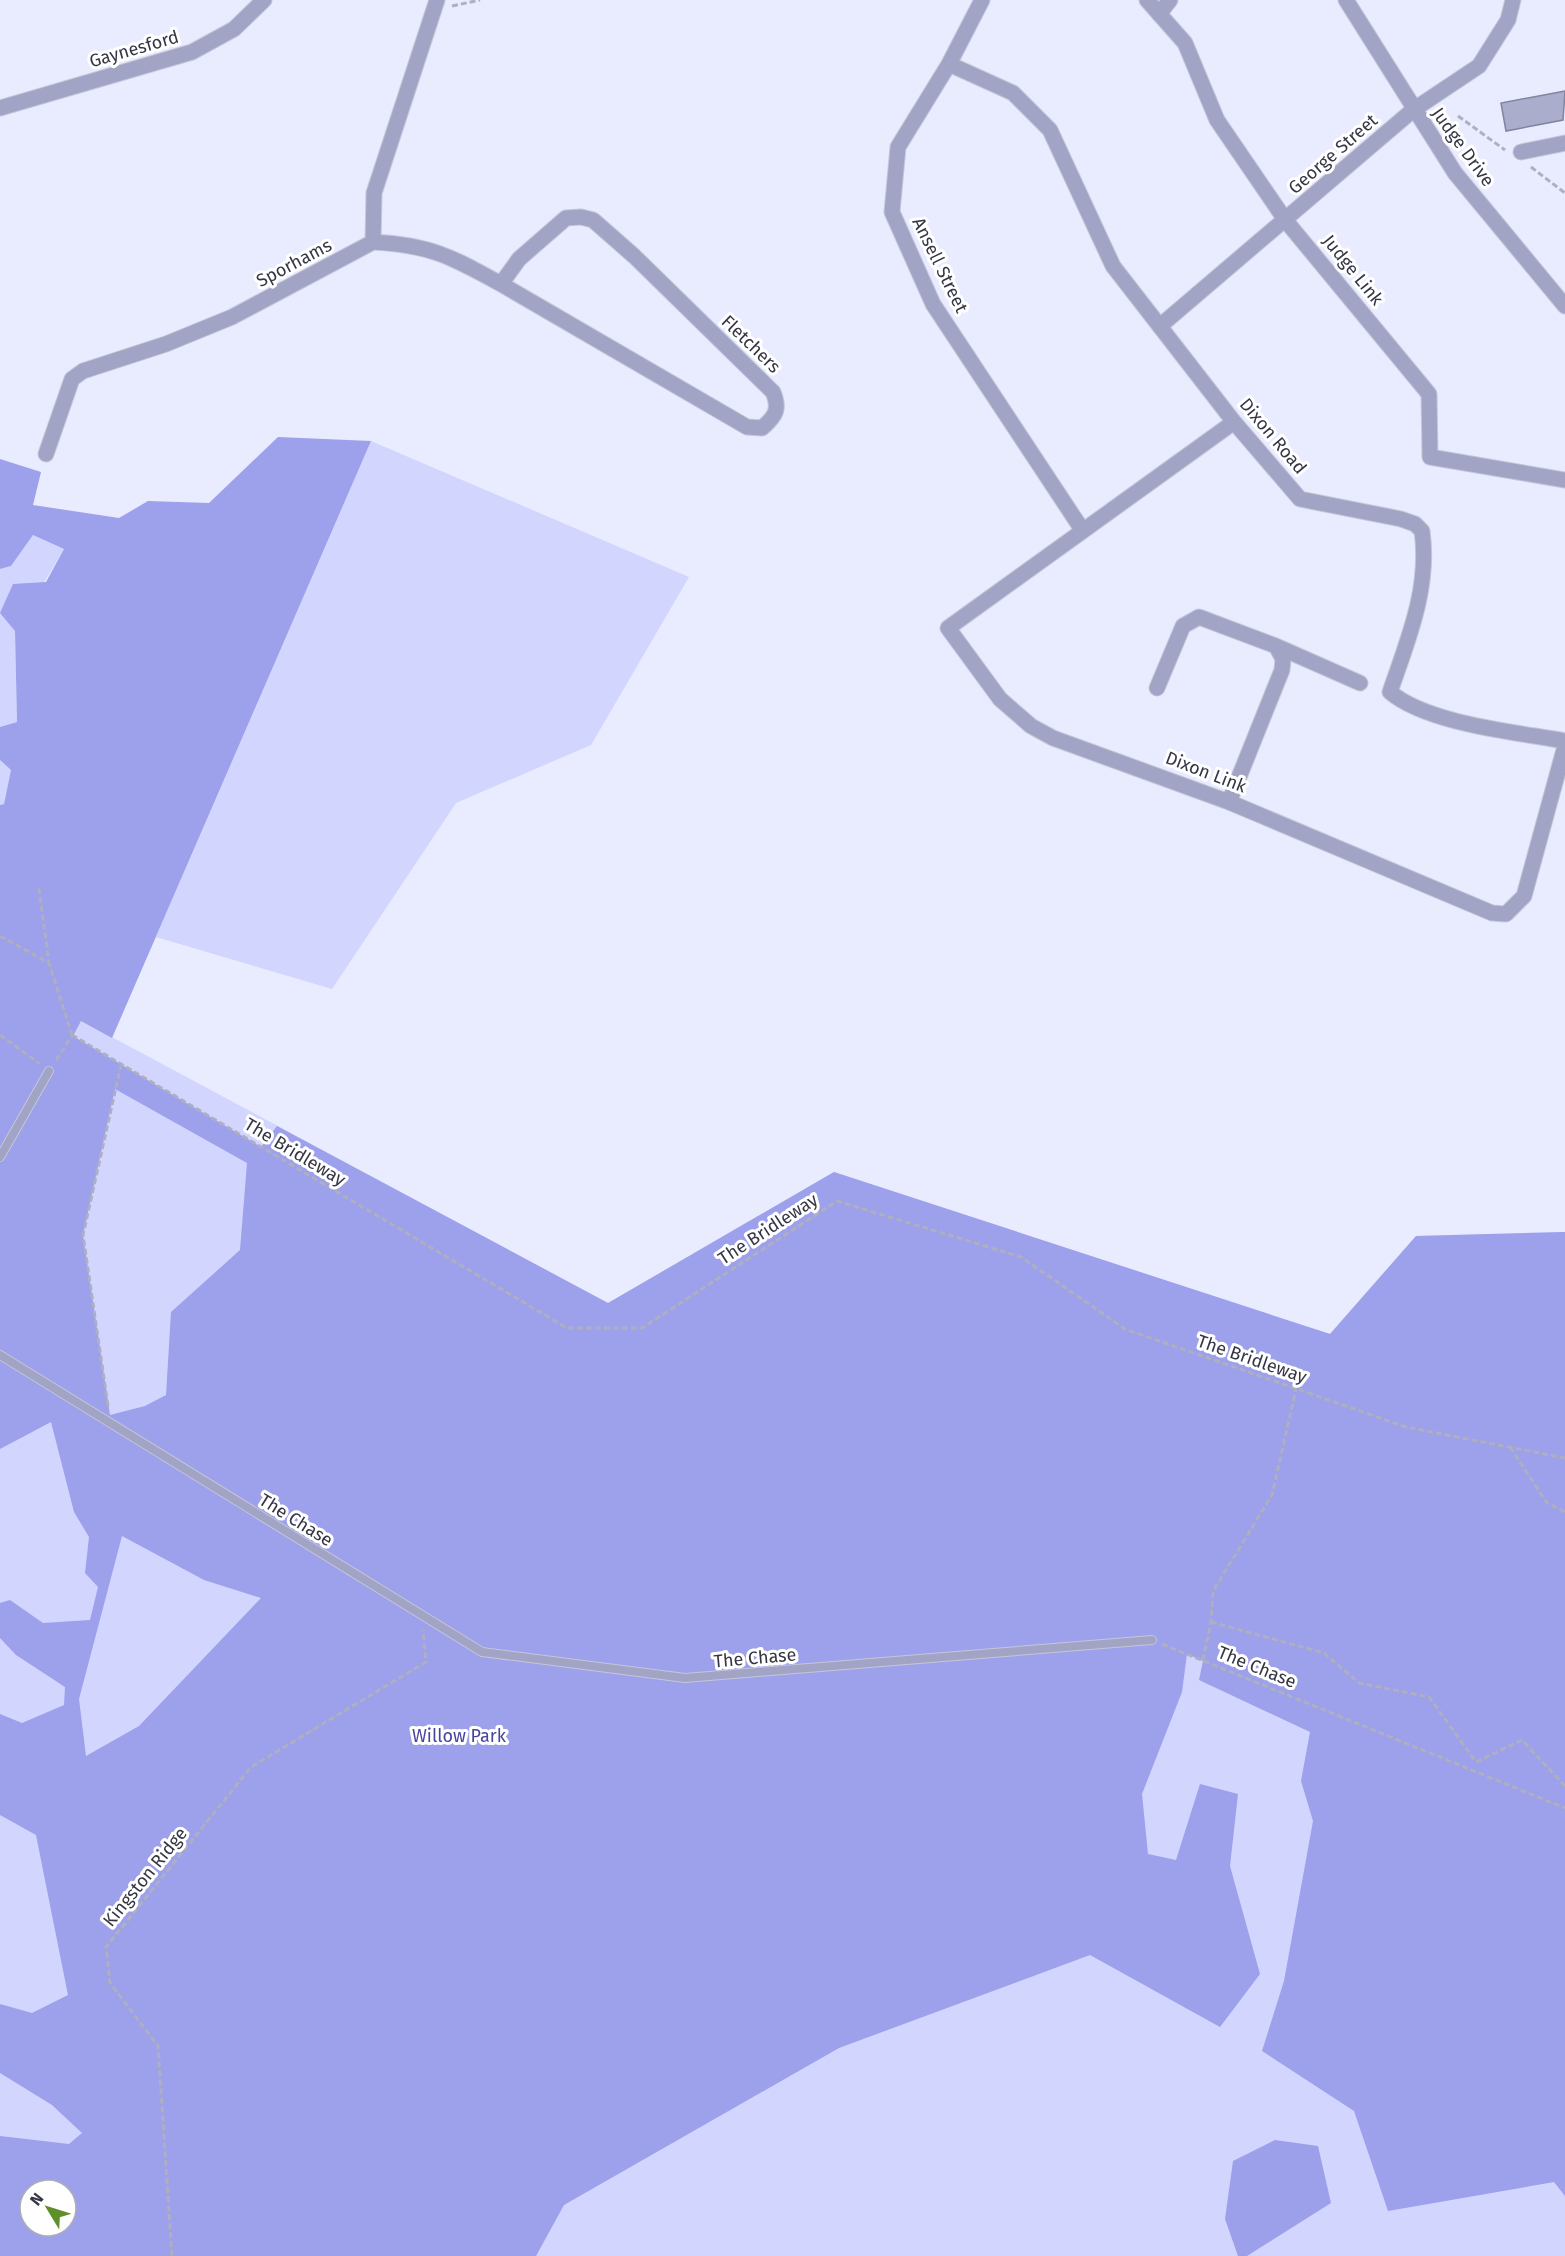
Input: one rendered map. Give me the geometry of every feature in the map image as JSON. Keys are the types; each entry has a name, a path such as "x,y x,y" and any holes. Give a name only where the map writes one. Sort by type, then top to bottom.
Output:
{"street":[{"name":"Gaynesford","path":"0,108 192,52 234,28 264,0"},
{"name":"Ansell Street","path":"982,0 949,64 898,147 892,212 933,304 1083,531"},
{"name":"Judge Link","path":"1147,0 1185,43 1217,120 1287,221 1429,394 1430,457 1565,480"},
{"path":"1159,14 1170,0"},
{"name":"Judge Drive","path":"1346,0 1413,110 1455,173 1565,306"},
{"name":"George Street","path":"1160,326 1287,221 1413,110 1479,66 1508,20 1513,0"},
{"path":"373,242 374,193 442,4"},
{"name":"Dixon Road","path":"949,64 1013,93 1050,130 1113,266 1234,422 1300,498 1401,519 1414,524 1422,531 1423,573 1416,619 1390,692 1416,708 1467,723 1565,741"},
{"path":"1521,152 1565,143"},
{"name":"Fletchers","path":"373,242 408,244 447,254 747,427 762,428 774,418 778,405 773,392 634,256 593,220 581,217 566,218 519,259 501,284"},
{"name":"Sporhams","path":"46,454 72,380 83,371 166,344 232,317 373,242"},
{"name":"Dixon Link","path":"1234,422 948,628 1000,699 1031,726 1053,738 1230,802 1492,913 1506,914 1524,896 1565,746"},
{"path":"1157,688 1180,632 1193,619 1199,617 1276,646 1359,682"},
{"path":"1230,802 1282,670 1283,659 1276,646"}],"lane":[{"path":"0,1156 49,1071"},
{"name":"The Chase","path":"0,1355 482,1652 685,1678 1152,1640"}],"path":[{"path":"442,4 480,0"},
{"path":"0,1035 49,1071 72,1035 50,963 39,888"},
{"path":"0,936 50,963"},
{"name":"The Bridleway","path":"72,1035 567,1328 642,1328 837,1201 1021,1257 1125,1329 1406,1426 1565,1458"},
{"path":"111,1423 83,1235 121,1064"},
{"path":"1203,1661 1211,1622 1213,1591 1272,1495 1296,1389"},
{"path":"1510,1447 1547,1503 1565,1512"},
{"name":"Kingston Ridge","path":"172,2256 158,2046 110,1983 106,1947 251,1767 426,1662 421,1614"},
{"path":"1211,1622 1324,1653 1359,1683 1429,1697 1476,1762 1522,1740 1565,1786"},
{"name":"The Chase","path":"1152,1640 1565,1808"}],"green space":[{"name":"Willow Park","path":"278,437 371,441 112,1038 81,1021 73,1036 261,1147 277,1126 608,1303 834,1172 1330,1334 1416,1236 1565,1232 1565,2196 1554,2182 1388,2211 1354,2111 1262,2051 1284,1981 1313,1821 1301,1781 1310,1732 1199,1680 1203,1661 1187,1654 1182,1692 1142,1794 1148,1854 1176,1860 1200,1784 1238,1794 1230,1866 1260,1974 1220,2027 1090,1955 839,2048 564,2205 536,2256 0,2256 0,2136 69,2144 82,2133 52,2105 0,2073 0,2004 32,2013 68,1995 36,1835 0,1815 0,1714 22,1723 64,1705 65,1687 16,1655 0,1638 0,1603 10,1600 43,1623 90,1620 98,1587 85,1573 89,1537 74,1512 51,1422 0,1449 0,805 4,804 11,770 0,760 0,727 17,722 15,631 0,613 13,584 46,582 64,549 33,535 11,566 0,569 0,459 41,472 33,505 119,518 148,501 209,503","holes":["115,1089 247,1163 240,1250 171,1312 166,1395 145,1406 110,1415 83,1235","122,1536 204,1580 261,1598 139,1726 86,1756 79,1699"]},
{"path":"371,441 689,577 591,745 456,803 332,989 156,937"},
{"path":"33,535 64,549 15,631 17,722 0,727 0,569 11,566"},
{"path":"0,760 11,770 4,804 0,805"},
{"name":"Willow Park","path":"0,977 608,1303 834,1172 1330,1334 1416,1236 1565,1232 1565,2256 0,2256"}],"shaded area":[{"path":"1275,2140 1318,2146 1331,2203 1247,2256 1238,2256 1225,2219 1233,2161"}],"building":[{"path":"1565,91 1563,120 1506,131 1501,103"}]}
